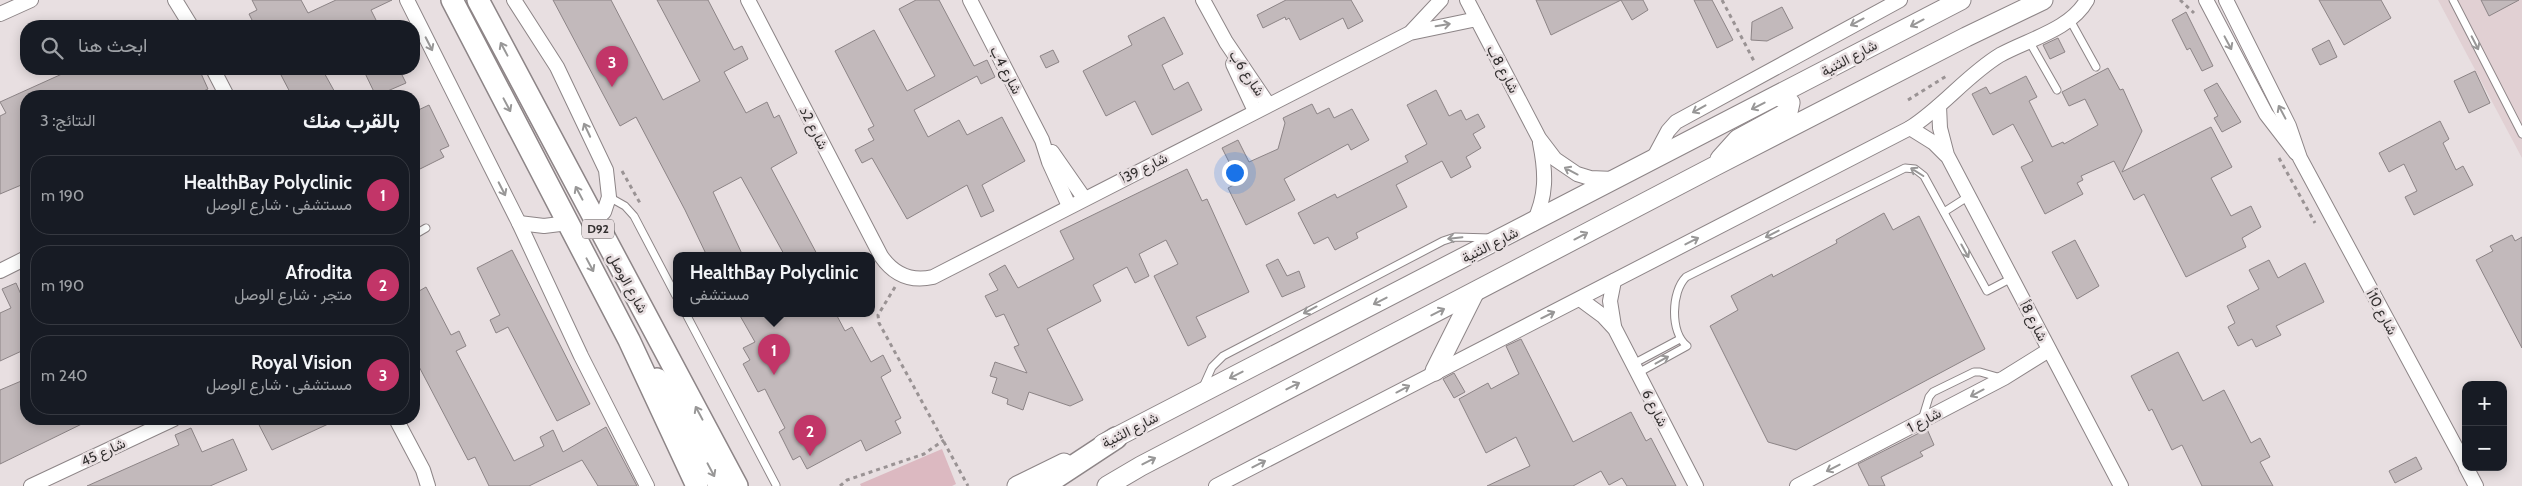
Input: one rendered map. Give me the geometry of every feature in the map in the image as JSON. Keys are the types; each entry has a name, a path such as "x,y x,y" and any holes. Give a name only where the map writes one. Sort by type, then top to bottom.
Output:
{"main road":[{"name":"شارع الوصل","path":"452,0 629,340 676,445 697,486"},
{"name":"شارع الوصل","path":"478,0 594,221 737,486"},
{"name":"شارع الثنية","path":"1017,486 1116,438 1533,224 1653,159 1961,0"},
{"path":"1107,486 1150,461 1715,166 2042,0"},
{"path":"1715,166 1730,145 1738,139 1788,112 1790,103 1778,95"},
{"path":"1436,371 1474,293"},
{"path":"629,340 676,406 720,486"},
{"path":"1042,486 1116,438"},
{"path":"676,445 672,464 680,486"},
{"path":"722,456 746,486"}],"street":[{"path":"0,14 31,0"},
{"path":"175,0 182,7 188,20"},
{"path":"407,0 417,20"},
{"path":"514,0 562,76 606,170 609,197 604,212 594,221"},
{"name":"شارع 2د","path":"748,0 881,256 893,270 902,275"},
{"name":"شارع 4ب","path":"970,0 1042,140 1084,198"},
{"name":"شارع 6ب","path":"1203,0 1262,108"},
{"name":"شارع 39أ","path":"1410,33 1440,0"},
{"name":"شارع 8ب","path":"1467,0 1539,138 1555,160 1565,168 1590,178 1617,179"},
{"path":"1653,159 1668,131 1676,122 1900,0"},
{"path":"1216,486 1910,128 1939,106 1975,72 2001,55 2070,20 2079,12 2087,0"},
{"name":"شارع 10أ","path":"2206,0 2266,114 2300,158"},
{"name":"شارع 10أ","path":"2226,0 2289,126 2300,158 2462,460"},
{"name":"شارع 39أ","path":"902,275 917,279 934,277 1084,198 1410,33 1477,19"},
{"path":"420,26 519,223 581,356 647,486"},
{"path":"216,75 224,90"},
{"name":"شارع 8أ","path":"1939,106 1940,128 1947,155 2121,486"},
{"name":"شارع 8أ","path":"1910,128 1934,143 1947,155"},
{"name":"شارع 8ب","path":"1533,224 1539,212 1546,175 1539,138"},
{"name":"شارع 4ب","path":"1042,140 1049,162 1069,206"},
{"path":"519,223 544,226 568,222"},
{"path":"0,271 20,261"},
{"name":"شارع 6","path":"1614,281 1610,311 1615,329 1696,486"},
{"name":"شارع 6","path":"1580,299 1603,316 1615,329"},
{"name":"شارع 1","path":"1797,486 2004,378 2049,350"},
{"name":"شارع 45","path":"31,486 161,425"},
{"path":"399,425 428,486"},
{"name":"شارع 10أ","path":"2468,471 2476,486"}],"lane":[{"path":"2453,0 2522,134"},
{"path":"2070,20 2096,67"},
{"path":"2029,41 2057,90"},
{"path":"1635,369 1687,346 1680,339 1675,300 1677,290 1686,277 1900,169 1911,168 1924,176 1987,291 2012,278"},
{"path":"1944,212 1969,196"},
{"path":"609,197 626,206 634,216 673,290"},
{"path":"420,232 426,228"},
{"path":"1199,394 1212,367 1223,356 1443,241 1454,238 1504,238"},
{"path":"688,317 776,485"},
{"path":"1635,369 1680,339"},
{"path":"1921,422 1929,397 1933,392 1977,372 2004,378"}],"path":[{"path":"1722,0 1761,75"},
{"path":"2180,0 2196,14"},
{"path":"2277,154 2319,230"},
{"path":"902,275 878,315 879,323 968,486"},
{"path":"840,486 847,480 924,454 944,440"}],"shaded area":[{"path":"2438,0 2522,0 2522,158"},
{"path":"942,449 956,484 952,486 861,486 860,484"}],"building":[{"path":"252,0 301,0 308,13 336,0 392,0 371,10 376,20 252,20 249,14 257,10"},
{"path":"553,0 611,0 663,100 700,81 657,0 708,0 734,50 742,46 748,59 724,72 746,113 767,102 774,118 779,115 797,153 771,168 816,252 783,252 741,177 713,192 741,252 705,252 636,117 620,126"},
{"path":"916,0 939,0 974,66 987,60 995,77 981,84 977,76 914,110 928,137 959,120 967,135 1002,117 1025,161 982,185 994,211 981,217 967,185 907,219 872,158 862,163 855,150 874,140 868,129 874,126 835,51 874,30 907,91 935,76 899,9"},
{"path":"1286,0 1351,0 1363,21 1348,29 1343,18 1300,40 1289,18 1286,20 1285,17 1263,28 1257,15"},
{"path":"1536,0 1621,0 1551,35"},
{"path":"1621,0 1643,0 1648,10 1632,20"},
{"path":"1694,0 1712,0 1733,40 1717,48"},
{"path":"2319,0 2381,0 2391,18 2344,45"},
{"path":"2481,0 2519,0 2489,16"},
{"path":"1782,7 1793,28 1767,41 1751,40 1752,22"},
{"path":"2186,12 2213,66 2202,71 2190,48 2187,50 2172,20"},
{"path":"1164,17 1183,54 1162,65 1174,90 1188,82 1202,110 1152,135 1135,101 1106,116 1083,71 1132,45 1128,36"},
{"path":"2058,38 2065,52 2050,59 2043,45"},
{"path":"2329,40 2337,57 2320,65 2312,49"},
{"path":"1053,50 1059,62 1046,68 1040,56"},
{"path":"2108,68 2120,90 2123,89 2142,131 2122,172 2211,127 2232,167 2211,178 2231,216 2251,206 2261,227 2242,238 2246,247 2186,277 2144,194 2134,200 2114,161 2081,176 2083,180 2077,183 2083,194 2045,214 2021,167 2033,161 2013,124 1993,135 1972,94 1986,87 1990,94 2026,76 2037,97 2029,101 2052,147 2063,142 2064,144 2098,125 2085,99 2069,106 2062,92"},
{"path":"2475,71 2490,103 2469,113 2454,81"},
{"path":"60,75 202,75 208,89 206,90 27,90"},
{"path":"281,75 325,75 334,90 289,90"},
{"path":"366,75 402,75 406,83 390,90 373,90"},
{"path":"2217,83 2241,122 2222,132 2214,118 2218,116 2204,90"},
{"path":"1436,90 1449,116 1461,110 1466,120 1478,114 1485,127 1473,134 1481,148 1466,157 1471,167 1451,178 1442,161 1396,185 1407,207 1356,233 1358,238 1335,250 1328,237 1314,244 1298,213 1335,194 1337,198 1408,162 1405,156 1427,144 1407,105"},
{"path":"20,93 20,186 0,194 0,116 6,113 0,102"},
{"path":"1312,104 1317,114 1329,108 1334,118 1352,109 1369,140 1351,150 1348,144 1284,179 1295,200 1246,225 1228,188 1239,182 1222,148 1238,140 1249,162 1278,149 1285,123 1283,118"},
{"path":"429,105 449,146 440,150 444,157 420,169 420,109"},
{"path":"2440,121 2449,139 2443,143 2456,170 2463,166 2473,185 2414,215 2405,197 2417,191 2404,164 2389,172 2379,153"},
{"path":"1187,169 1202,201 1207,199 1249,292 1196,317 1206,337 1188,346 1154,276 1178,264 1166,240 1139,254 1149,276 1135,283 1127,267 1093,285 1101,301 1047,329 1083,400 1070,406 1029,392 1023,410 1007,404 1008,399 992,393 997,378 990,376 995,362 1027,373 1014,347 1019,345 1004,314 996,317 985,296 998,290 989,274 1005,265 1018,288 1074,259 1060,231"},
{"path":"1884,213 1893,230 1919,216 1985,349 1796,450 1768,442 1710,326 1738,310 1731,296 1772,274 1773,277 1837,243 1836,240"},
{"path":"2512,235 2515,241 2522,237 2522,348 2476,260 2493,251 2490,246"},
{"path":"2075,240 2099,286 2077,299 2052,252"},
{"path":"512,250 590,404 557,421 508,327 496,333 490,320 500,315 477,268"},
{"path":"1278,259 1287,276 1299,271 1305,287 1282,297 1266,265"},
{"path":"2269,260 2278,278 2305,263 2324,302 2276,326 2281,335 2256,347 2252,339 2238,346 2228,327 2235,323 2227,306 2259,289 2249,270"},
{"path":"16,283 20,292 20,352 0,361 0,313 11,308 2,289"},
{"path":"426,287 451,335 459,331 466,346 456,351 514,461 544,446 540,437 553,430 563,452 606,427 637,486 598,486 582,460 529,486 489,486 475,457 468,460 420,368 420,290"},
{"path":"741,317 838,317 845,331 852,327 871,362 883,355 891,371 881,377 901,418 895,421 901,433 866,451 861,440 807,469 800,456 793,460 779,432 785,428 765,389 758,392 743,364 750,360 743,348 755,342"},
{"path":"1521,339 1573,442 1631,412 1646,441 1651,438 1676,486 1627,486 1622,478 1609,485 1601,471 1573,486 1487,486 1530,466 1516,437 1486,453 1459,399 1488,383 1491,389 1519,374 1506,346"},
{"path":"2178,352 2203,401 2224,390 2251,443 2260,438 2270,457 2260,462 2273,486 2202,486 2182,445 2172,450 2152,409 2149,411 2131,376"},
{"path":"1454,373 1465,392 1454,398 1443,379"},
{"path":"20,382 20,425 80,425 0,464 0,390"},
{"path":"259,425 326,425 272,450"},
{"path":"191,428 202,452 233,439 247,470 210,486 87,486 179,445 175,435"},
{"path":"1927,429 1934,445 1920,452 1923,456 1881,477 1885,486 1869,486 1858,464"},
{"path":"2416,457 2422,469 2395,483 2389,471"}],"place":[{"name":"Royal Vision","path":"612,87"},
{"name":"HealthBay Polyclinic","path":"774,375"},
{"name":"Afrodita","path":"810,456"}]}
